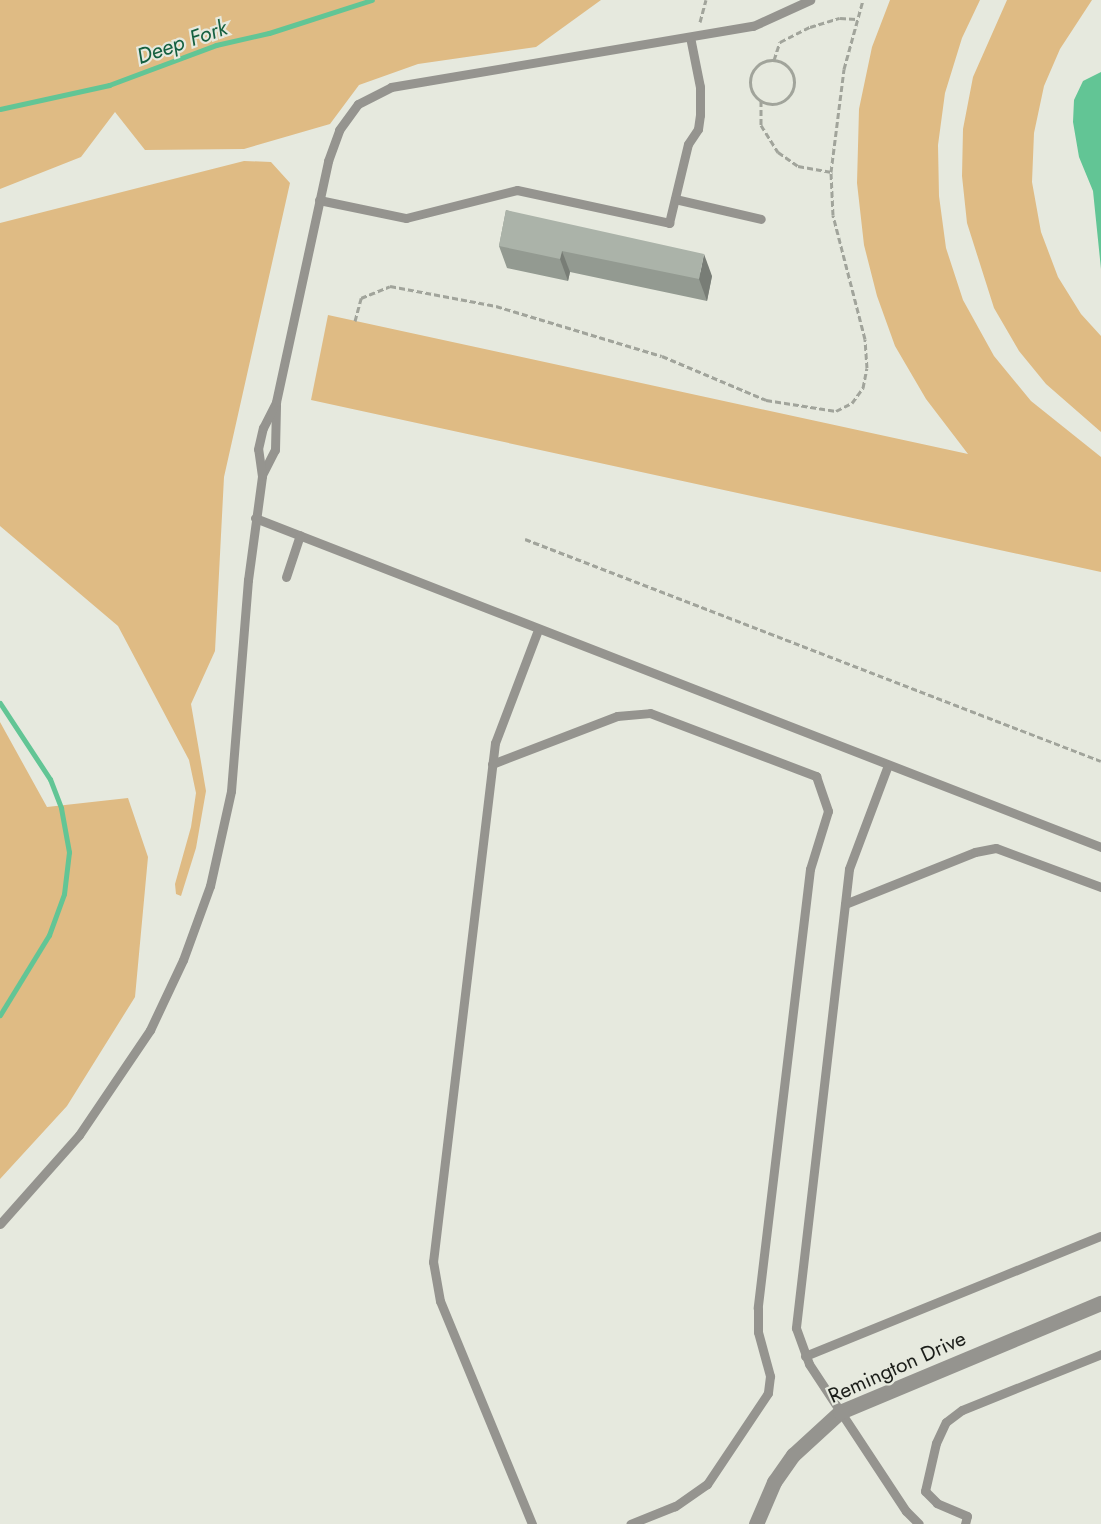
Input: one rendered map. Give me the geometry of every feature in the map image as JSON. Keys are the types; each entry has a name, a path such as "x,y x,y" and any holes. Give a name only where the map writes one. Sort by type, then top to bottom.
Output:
{"street":[{"name":"Remington Drive","path":"756,1524 774,1482 793,1455 840,1412 1101,1303"}],"lane":[{"path":"262,476 258,449 276,402 320,200 339,130 358,104 391,87 753,26 810,0"},
{"path":"320,200 406,218 518,190 669,223 688,144 698,129 700,115 700,87 690,37"},
{"path":"675,199 761,219"},
{"path":"0,1224 110,1092 150,1030 197,925 210,886 231,791 255,518 262,476 275,450 276,402"},
{"path":"255,518 538,630 1101,847"},
{"path":"286,577 300,535"},
{"path":"532,1524 440,1301 433,1262 496,736 538,630"},
{"path":"492,764 617,716 650,713 816,777 828,811 810,869 758,1308 758,1332 770,1376 768,1393 707,1484 675,1506 630,1524"},
{"path":"888,765 851,860 797,1303 796,1328 805,1356 840,1412 906,1511 919,1524"},
{"path":"845,904 975,852 996,848 1101,887"},
{"path":"805,1356 1101,1236"},
{"path":"965,1524 967,1516 937,1503 925,1491 936,1443 946,1422 962,1410 1101,1354"}],"path":[{"path":"701,35 701,13 706,0"},
{"path":"355,321 361,298 390,286 496,306 662,356 766,400 836,411 852,403 863,388 867,368 865,339 833,214 831,172 844,69 862,0"},
{"path":"774,60 780,42 810,27 840,18 856,19"},
{"path":"774,60 791,71 794,85 782,102 761,101 752,92 752,73 760,63 774,60"},
{"path":"761,101 761,125 778,152 798,166 831,172"},
{"path":"525,540 1101,761"}],"shaded area":[{"path":"0,0 601,0 536,47 418,64 359,85 330,124 244,149 145,150 115,112 81,157 0,189"},
{"path":"890,0 980,0 962,38 945,93 938,145 939,196 946,248 963,300 994,356 1031,401 1101,457 1101,572 311,400 328,315 968,454 926,399 895,346 877,296 864,245 857,183 859,109 872,47"},
{"path":"1007,0 1092,0 1060,49 1044,86 1034,133 1032,182 1041,232 1058,277 1081,314 1101,336 1101,432 1046,384 1019,351 994,308 967,223 962,176 963,129 973,77"},
{"path":"1101,72 1101,269 1093,191 1079,157 1073,122 1074,100 1083,81"},
{"path":"244,161 271,162 290,183 224,477 215,651 191,704 206,791 196,848 181,896 176,894 175,884 191,827 196,793 189,760 118,626 0,526 0,223"},
{"path":"0,722 47,807 128,798 148,857 135,997 67,1106 0,1179"}],"building":[{"path":"506,210 704,254 699,279 562,251 560,259 499,246"}],"waterway":[{"name":"Deep Fork","path":"0,109 109,85 216,45 269,33 372,0"},
{"name":"Deep Fork","path":"0,703 50,779 61,808 69,852 64,894 49,935 0,1015"}]}
